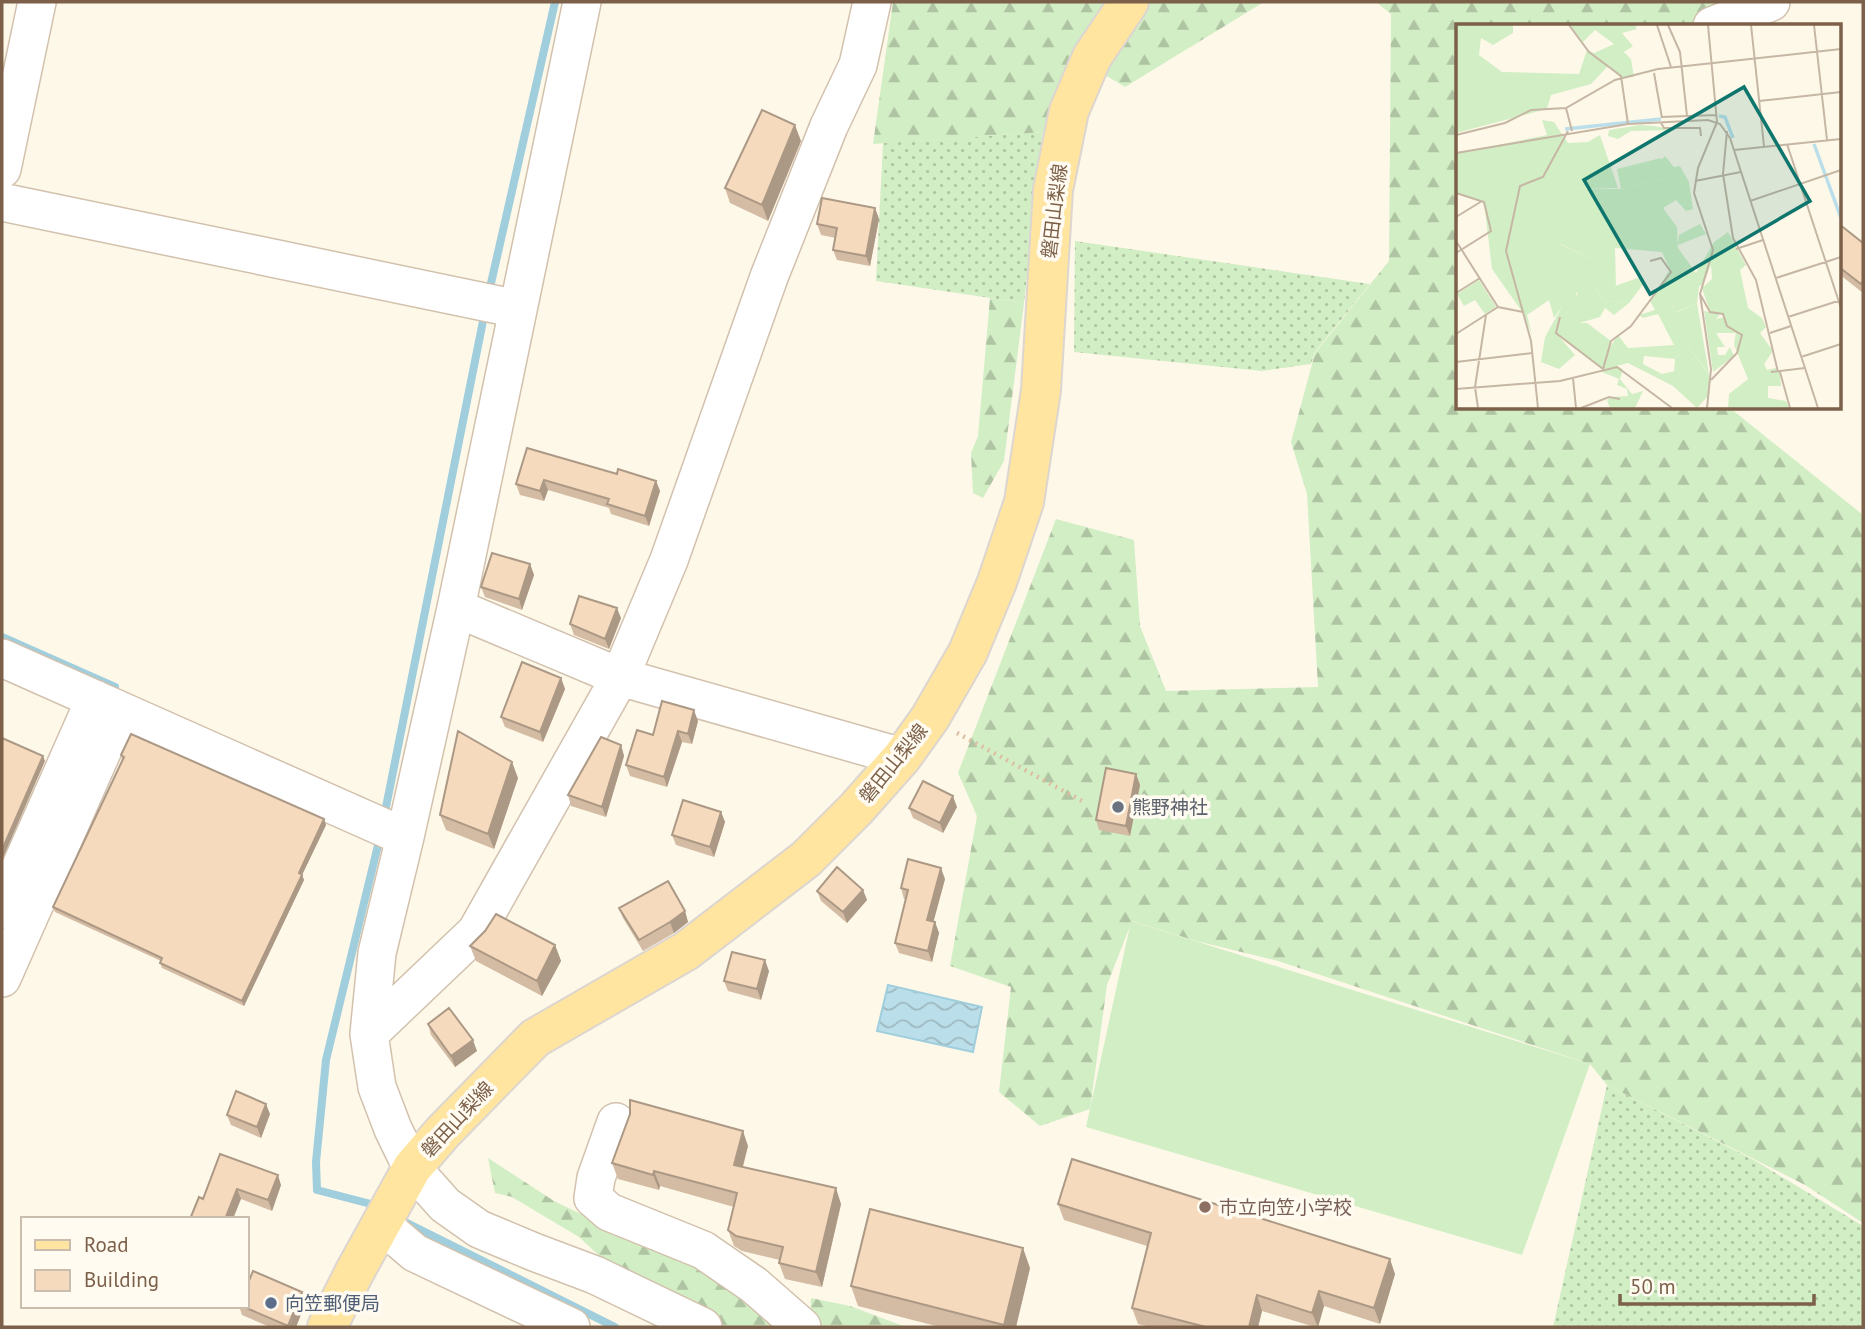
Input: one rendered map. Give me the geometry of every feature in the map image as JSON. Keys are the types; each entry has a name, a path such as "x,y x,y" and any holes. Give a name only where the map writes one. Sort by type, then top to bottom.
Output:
{"main road":[{"name":"磐田山梨線","path":"327,1327 412,1168 443,1132 535,1038 686,951 806,859 856,809 902,757 930,718 968,652 997,582 1024,502 1041,390 1053,190 1069,111 1092,57 1129,2"}],"street":[{"path":"2,169 37,2"},
{"path":"582,2 456,608 377,953 369,1034 377,1087 393,1129 412,1168 445,1205 479,1228 595,1275 703,1327"},
{"path":"369,1034 476,932 620,677 667,566 769,277 829,125 858,65 873,2"},
{"path":"1717,24 1771,2"},
{"path":"2,202 518,309"},
{"path":"456,608 620,677 902,757"},
{"path":"2,658 405,837"},
{"path":"2,909 107,705"},
{"path":"2,978 107,705"},
{"path":"616,1122 596,1178 593,1198 609,1212 703,1250 754,1285 802,1327"},
{"path":"381,1224 415,1253 571,1327"}],"path":[{"path":"930,718 1082,801"}],"green space":[{"path":"893,2 1264,2 1125,87 1092,67 1043,132 873,144"},
{"path":"1376,2 1771,2 1712,24 1456,24 1456,410 1732,410 1863,515 1863,1223 1805,1185 1607,1085 1590,1064 1278,961 1196,941 1132,921 1107,985 1090,1109 1040,1126 999,1092 1011,987 950,966 977,816 958,773 1056,519 1134,540 1140,626 1166,691 1318,687 1307,494 1291,442 1315,353 1389,261 1391,14"},
{"path":"1043,132 1024,303 876,281 883,143"},
{"path":"1075,241 1370,284 1315,352 1311,364 1262,371 1074,352"},
{"path":"990,298 1024,303 1004,461 983,498 973,493 971,453 978,436"},
{"path":"1131,921 1590,1064 1522,1255 1086,1127"},
{"path":"1607,1085 1754,1160 1863,1226 1863,1327 1553,1327"},
{"path":"488,1158 554,1201 612,1229 673,1251 787,1327 725,1327 646,1299 579,1237 512,1197 495,1193"},
{"path":"811,1298 850,1306 906,1327 826,1327 810,1320"}],"water":[{"path":"888,985 982,1007 973,1052 877,1031"}],"building":[{"path":"762,110 795,125 762,205 725,188"},
{"path":"822,198 875,208 866,256 833,250 837,228 817,224"},
{"path":"1840,225 1863,243 1861,284 1840,268"},
{"path":"527,448 617,474 618,469 656,481 645,516 607,504 609,499 544,480 540,491 516,484"},
{"path":"492,553 530,564 519,599 481,587"},
{"path":"579,596 617,608 605,639 570,624"},
{"path":"522,662 561,678 540,732 501,717"},
{"path":"662,701 694,710 688,734 678,731 664,777 626,765 637,730 653,735"},
{"path":"458,731 512,762 488,834 440,815"},
{"path":"131,734 324,819 299,873 302,875 242,1001 160,963 162,958 53,907 124,757 121,755"},
{"path":"601,737 621,745 602,807 568,795"},
{"path":"2,738 43,756 2,850"},
{"path":"1106,768 1136,774 1126,826 1096,820"},
{"path":"923,781 953,796 940,823 909,808"},
{"path":"683,800 721,812 710,847 672,835"},
{"path":"908,859 941,868 927,920 935,922 928,951 895,943 908,890 901,888"},
{"path":"837,867 863,890 843,912 817,891"},
{"path":"668,881 685,911 639,940 619,908"},
{"path":"496,914 555,945 537,981 470,946 485,931"},
{"path":"732,952 765,960 757,989 724,981"},
{"path":"449,1008 473,1040 451,1056 428,1024"},
{"path":"236,1091 266,1104 257,1127 227,1115"},
{"path":"630,1100 743,1131 734,1165 836,1188 816,1272 779,1263 783,1247 736,1236 728,1230 737,1193 654,1171 653,1175 612,1163 630,1114"},
{"path":"220,1154 278,1175 268,1200 237,1189 226,1217 191,1217 199,1197 203,1199"},
{"path":"1072,1159 1390,1259 1374,1308 1319,1291 1312,1313 1257,1295 1249,1327 1206,1327 1132,1308 1151,1233 1058,1204"},
{"path":"870,1209 1023,1248 1004,1325 851,1286"},
{"path":"253,1271 302,1292 288,1326 247,1308 248,1284"}],"waterway":[{"path":"489,292 555,2"},
{"path":"384,817 485,311"},
{"path":"2,637 115,687 111,698"},
{"path":"378,1208 317,1190 316,1162 326,1060 380,837"},
{"path":"399,1219 615,1327"}],"place":[{"name":"熊野神社","path":"1118,807"},
{"name":"市立向笠小学校","path":"1205,1207"},
{"name":"向笠郵便局","path":"271,1303"}]}
